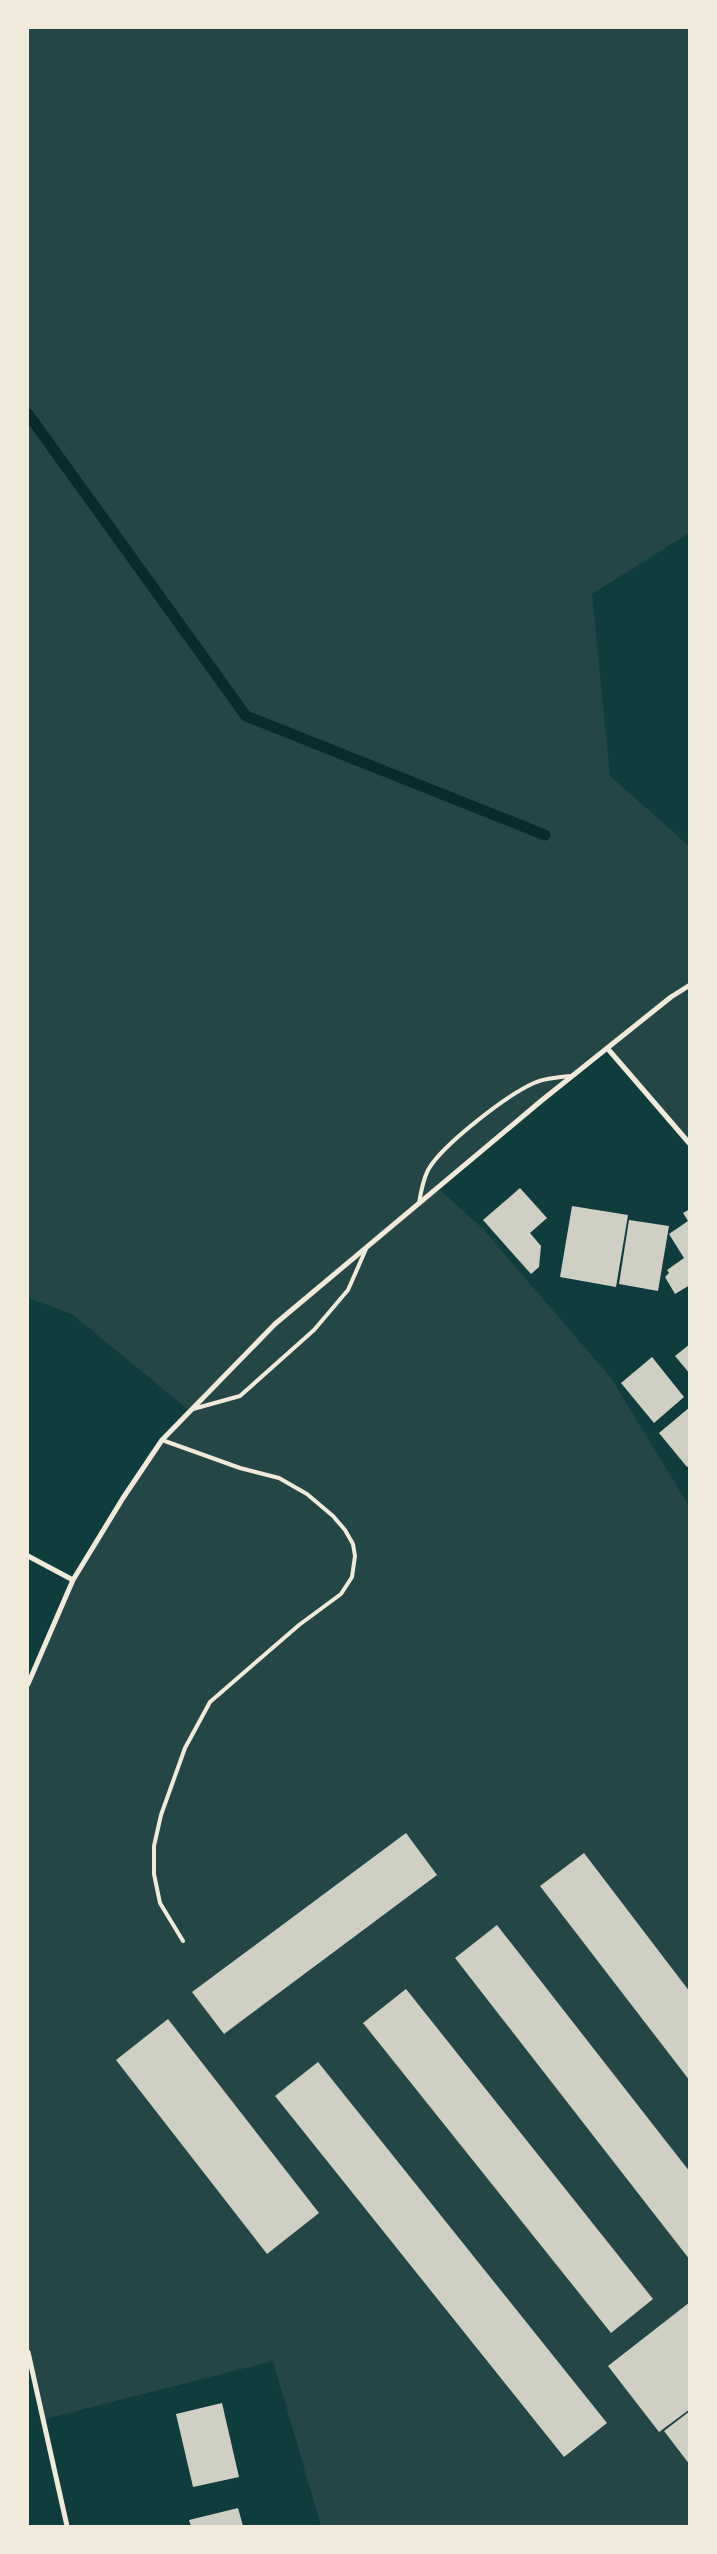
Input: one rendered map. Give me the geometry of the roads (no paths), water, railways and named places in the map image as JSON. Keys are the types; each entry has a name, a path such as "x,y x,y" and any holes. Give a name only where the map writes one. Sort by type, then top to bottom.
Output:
{"street":[{"path":"28,1684 73,1580 123,1498 162,1440 275,1324 541,1101 672,997 690,985"},
{"path":"608,1049 690,1144"},
{"path":"28,1556 73,1580"},
{"path":"28,2352 67,2526"}],"lane":[{"path":"419,1203 422,1183 435,1160 482,1119 518,1092 536,1082 576,1075"},
{"path":"192,1410 240,1396 314,1330 348,1290 368,1245"},
{"path":"162,1440 240,1468 279,1478 307,1494 345,1530 353,1544 355,1556 352,1577 342,1594 299,1625 210,1702 185,1748 161,1815 154,1846 154,1874 160,1903 183,1941"}],"waterway":[{"path":"28,414 246,716 545,835"}]}
